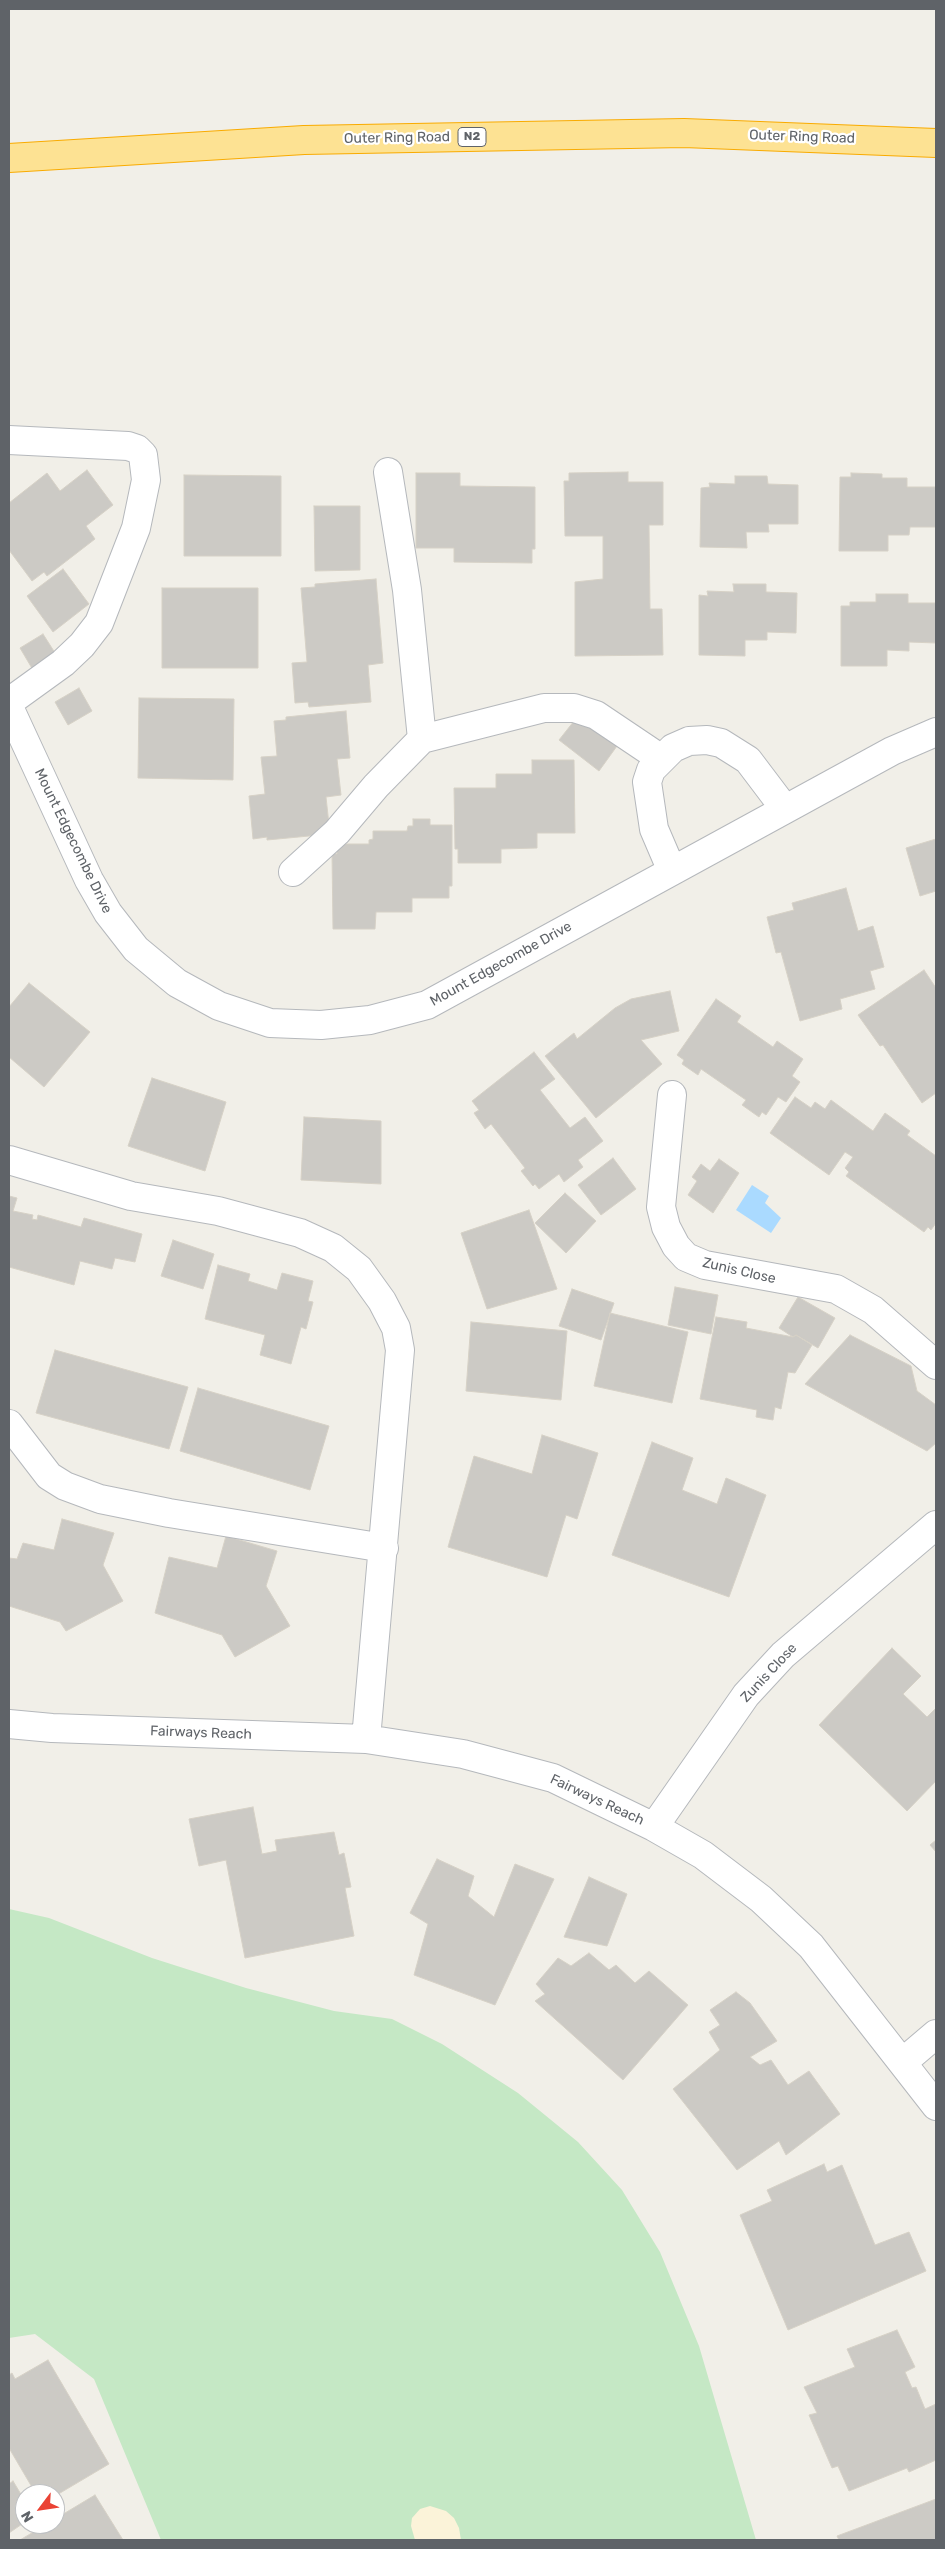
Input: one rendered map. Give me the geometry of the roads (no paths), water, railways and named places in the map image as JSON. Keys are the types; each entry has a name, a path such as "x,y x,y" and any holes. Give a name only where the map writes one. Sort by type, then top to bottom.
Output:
{"highway":[{"name":"Outer Ring Road","path":"9,158 304,140 674,134 936,143"}],"street":[{"path":"9,440 128,446 137,449 143,455 146,480 136,528 99,623 82,645 63,663 9,702"},
{"path":"388,472 407,590 422,739"},
{"name":"Mount Edgecombe Drive","path":"9,707 89,880 108,913 136,949 177,983 218,1006 270,1022 321,1025 370,1020 427,1005 892,751 936,732"},
{"path":"293,872 337,832 376,786 422,739 544,708 574,708 596,715 660,758"},
{"path":"672,871 654,829 647,782 651,770 660,758 672,748 689,741 708,740 721,743 748,760 785,809"},
{"name":"Zunis Close","path":"672,1095 660,1207 666,1227 676,1246 686,1257 705,1265 836,1289 873,1310 936,1364"},
{"path":"9,1160 131,1196 218,1211 300,1233 333,1248 359,1269 382,1301 396,1328 400,1350 366,1740"},
{"path":"9,1424 49,1476 65,1486 100,1499 169,1514 384,1548"},
{"name":"Zunis Close","path":"654,1826 746,1695 783,1655 936,1525"},
{"name":"Fairways Reach","path":"9,1724 52,1728 366,1740 463,1754 553,1778 654,1826 703,1855 761,1899 804,1939 936,2106"},
{"name":"Fairways Reach","path":"9,1742 52,1728"},
{"path":"903,2062 936,2034"}],"water":[{"path":"752,1185 769,1196 765,1203 781,1218 771,1233 736,1210"}]}
